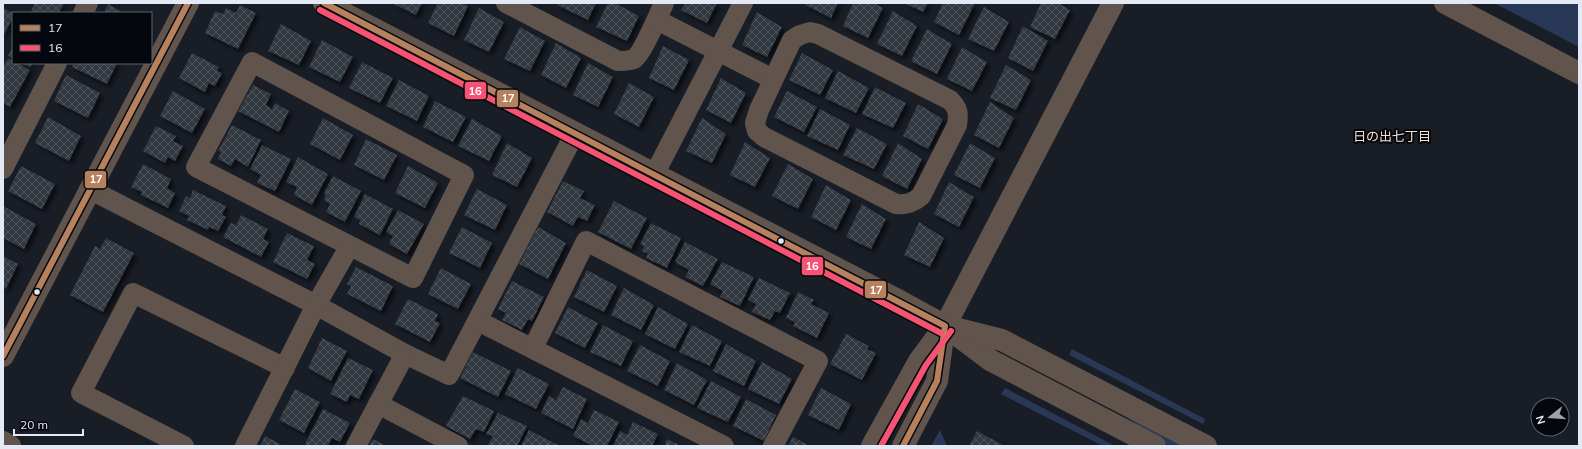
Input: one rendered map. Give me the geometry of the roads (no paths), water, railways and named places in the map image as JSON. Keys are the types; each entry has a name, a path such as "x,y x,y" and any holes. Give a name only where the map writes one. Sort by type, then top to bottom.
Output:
{"street":[{"path":"83,12 88,3"},
{"path":"3,356 188,3"},
{"path":"324,3 945,326 990,360 1155,446"},
{"path":"506,3 618,61 626,61 634,58 660,11 718,52 773,79"},
{"path":"654,175 743,3"},
{"path":"872,446 919,361 945,326 1113,3"},
{"path":"1444,3 1579,73"},
{"path":"810,32 818,34 950,100 956,106 959,115 957,125 921,196 915,202 904,205 896,204 764,137 758,131 755,123 773,79 792,40 800,35 810,32"},
{"path":"252,62 464,175 413,278 349,247 196,168 252,62"},
{"path":"3,169 56,64"},
{"path":"90,190 316,305 405,354 449,375 575,133"},
{"path":"533,348 586,241 818,361 773,446"},
{"path":"245,446 316,305 349,247"},
{"path":"184,446 81,394 133,293 285,368"},
{"path":"478,321 724,446"},
{"path":"902,446 937,381 945,326"},
{"path":"945,326 1002,340 1206,446"},
{"path":"356,446 405,354"},
{"path":"378,404 458,446"},
{"path":"3,442 10,446"}],"district":[{"name":"日の出七丁目","path":"1392,136"}]}
